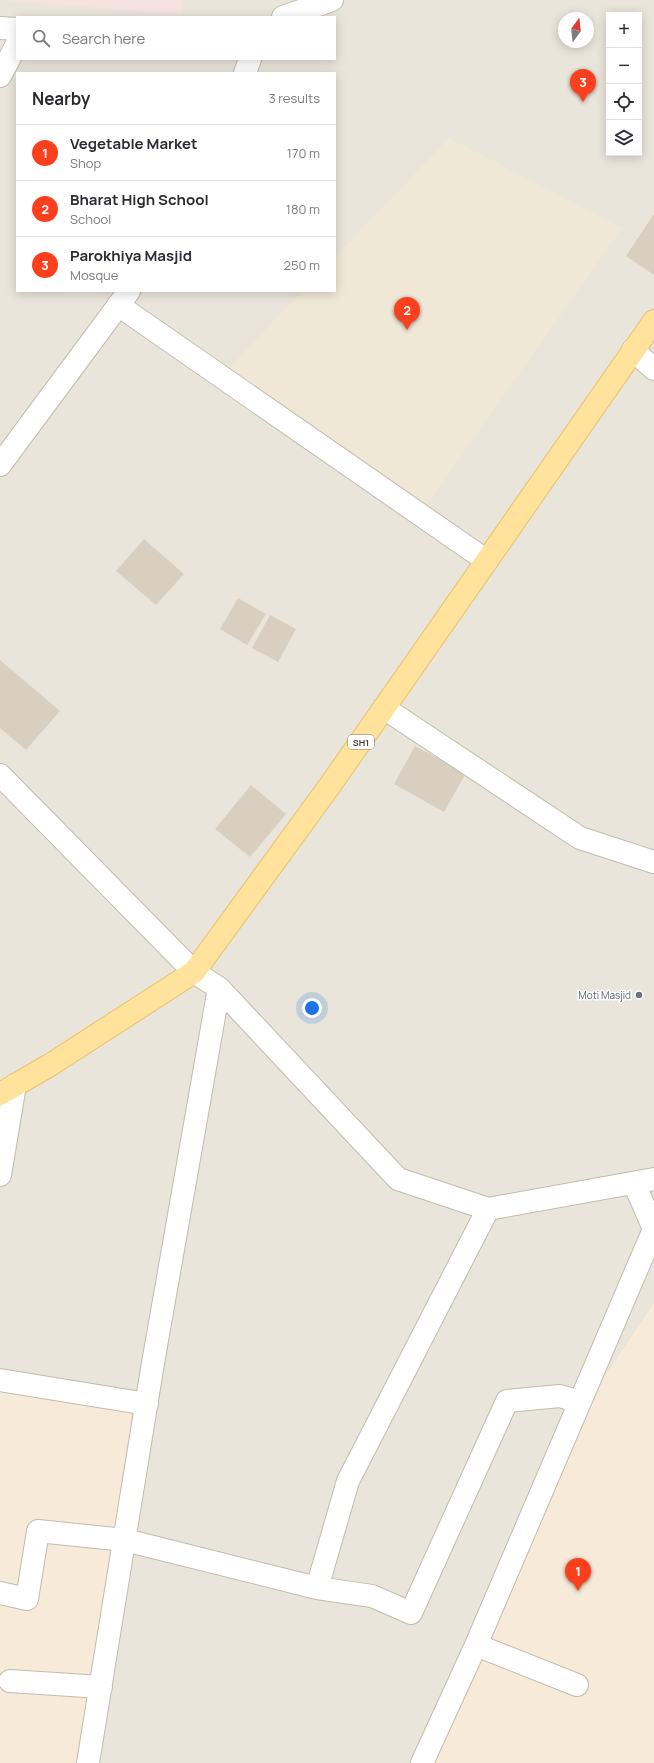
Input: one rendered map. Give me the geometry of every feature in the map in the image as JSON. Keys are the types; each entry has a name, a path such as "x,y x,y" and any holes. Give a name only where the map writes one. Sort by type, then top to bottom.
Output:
{"main road":[{"name":"SH1","path":"7,1090 50,1065 194,972 384,708 654,321"}],"street":[{"path":"286,16 332,0"},
{"path":"0,28 16,29"},
{"path":"0,76 16,46"},
{"path":"245,72 250,60"},
{"path":"0,465 123,298 487,561"},
{"path":"633,350 654,369"},
{"path":"384,708 580,838 654,862"},
{"path":"0,775 194,972 219,988 398,1179 488,1209 644,1181 654,1229 476,1644 422,1763"},
{"path":"88,1763 146,1404 219,988"},
{"path":"0,1175 7,1090"},
{"path":"317,1588 348,1481 488,1209"},
{"path":"0,1380 146,1404"},
{"path":"0,1594 27,1599 38,1531 125,1540 317,1588 372,1596 410,1614 507,1401 560,1396 580,1402"},
{"path":"476,1644 577,1685"},
{"path":"10,1681 101,1687"}],"shaded area":[{"path":"0,0 654,0 654,1763 0,1763"},
{"path":"0,0 183,0 182,14"},
{"path":"449,138 622,228 427,504 227,370 302,292 336,292 336,256"},
{"path":"654,1303 654,1763 427,1763 577,1418"},
{"path":"0,1380 134,1400 79,1763 0,1763"}],"building":[{"path":"654,214 654,275 626,256"},
{"path":"144,539 184,574 156,605 116,571"},
{"path":"238,598 266,614 247,645 220,629"},
{"path":"270,615 296,629 278,662 252,648"},
{"path":"0,660 60,711 26,750 0,728"},
{"path":"415,746 466,773 444,812 394,784"},
{"path":"251,785 286,814 250,857 215,829"}],"place":[{"name":"Parokhiya Masjid","path":"583,102"},
{"name":"Bharat High School","path":"407,330"},
{"name":"Moti Masjid","path":"639,995"},
{"name":"Vegetable Market","path":"578,1591"}]}
